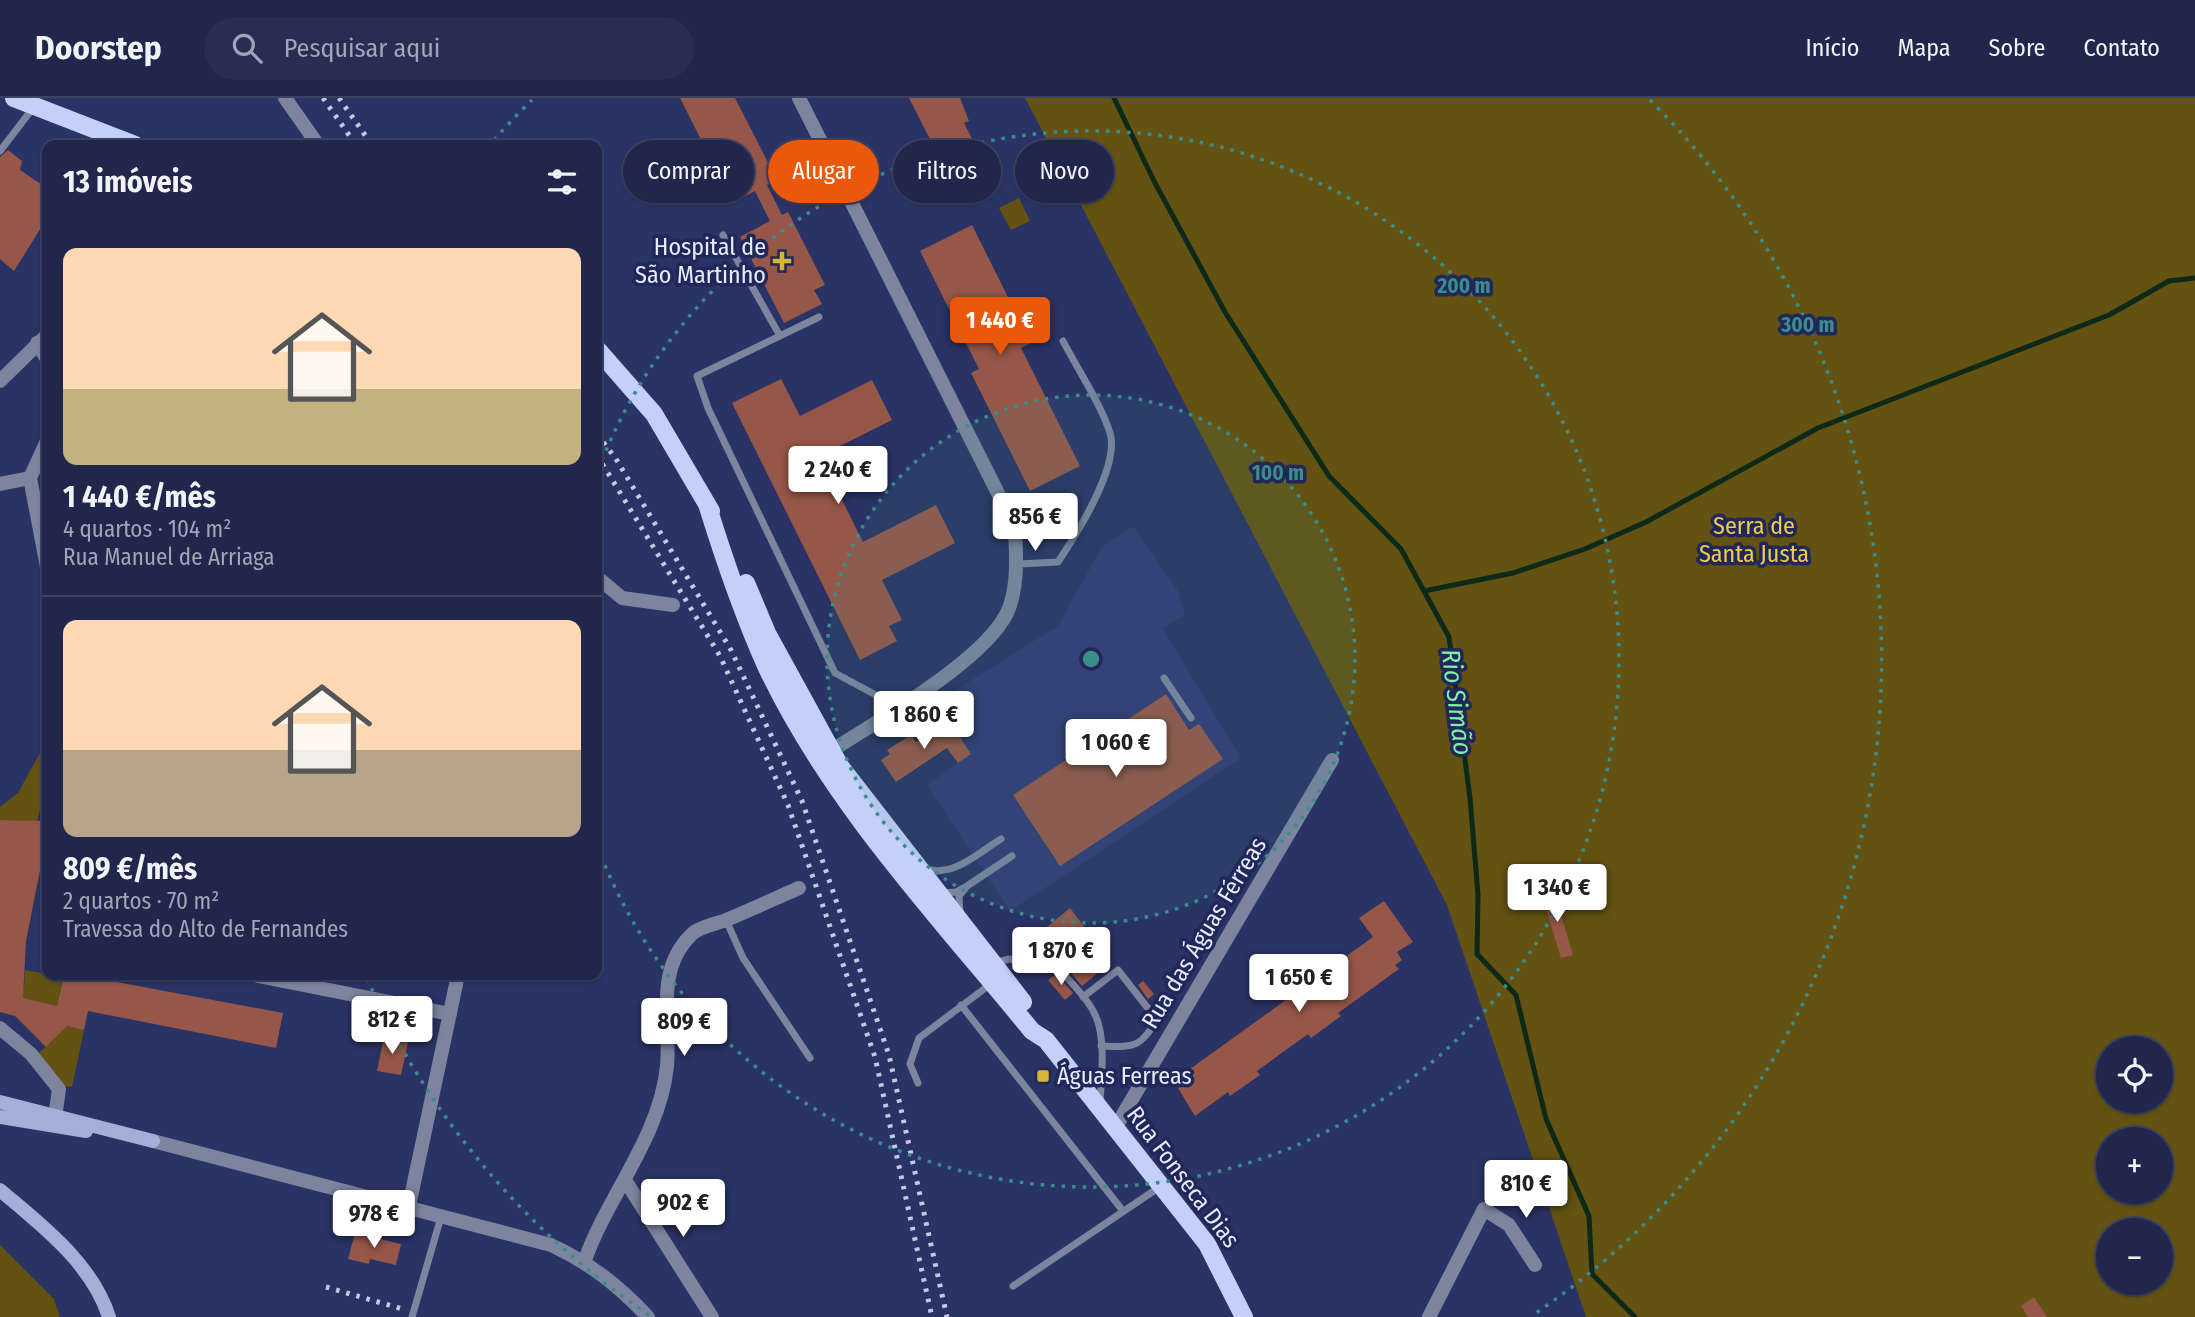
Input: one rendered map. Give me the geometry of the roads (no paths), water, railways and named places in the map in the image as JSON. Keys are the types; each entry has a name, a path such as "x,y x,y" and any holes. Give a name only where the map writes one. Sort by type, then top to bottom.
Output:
{"main road":[{"path":"14,98 121,140"},
{"name":"Rua Fonseca Dias","path":"603,355 654,414 707,503 737,556 767,633 831,751 859,793 937,892 956,927"},
{"name":"Rua Fonseca Dias","path":"707,503 761,654 828,774 877,841 956,927 991,974 1042,1026 1046,1040 1207,1244 1226,1276 1244,1317"},
{"path":"0,1102 54,1121"},
{"path":"0,1117 54,1121 153,1141"},
{"path":"0,1190 71,1255 91,1279 109,1317"}],"street":[{"path":"51,98 58,117"},
{"path":"285,98 314,140"},
{"path":"799,98 1014,525 1019,564 1004,619 974,654 831,751 826,760 828,774"},
{"path":"0,381 42,339"},
{"path":"42,452 30,478 42,541"},
{"path":"0,484 30,478"},
{"path":"602,580 622,598 673,605"},
{"name":"Rua Fonseca Dias","path":"761,654 783,679 816,741 824,750 831,751"},
{"name":"Rua das Águas Férreas","path":"1115,1128 1332,760"},
{"path":"585,1260 595,1231 625,1180 659,1103 667,1065 664,1019 671,965 692,933 799,888"},
{"path":"279,980 450,1014"},
{"path":"409,1206 457,980"},
{"path":"0,1028 31,1054 59,1089 54,1121"},
{"path":"153,1141 551,1245 585,1260 625,1293 648,1317"},
{"path":"625,1180 712,1317"},
{"path":"1429,1317 1484,1209 1509,1225 1535,1265"}],"lane":[{"path":"0,151 34,107"},
{"path":"723,235 780,336"},
{"path":"819,317 697,376 708,408 835,673 898,707"},
{"path":"1019,564 1058,562 1081,528 1112,453 1110,434 1063,341"},
{"path":"1164,678 1191,718"},
{"path":"937,892 942,877 948,870 1001,839"},
{"path":"877,841 902,859 929,889 937,892 956,892 1012,856"},
{"path":"911,859 928,869 948,870"},
{"path":"956,927 959,896 967,886"},
{"path":"726,920 743,958 810,1058"},
{"path":"918,1083 910,1064 919,1038 961,1005 1009,960 1058,967 1083,997 1099,1026 1100,1109"},
{"path":"1083,997 1118,970 1157,1020 1143,1042 1132,1047 1101,1046"},
{"path":"961,1005 1123,1212"},
{"path":"1013,1286 1161,1185"},
{"path":"412,1317 441,1215"}],"waterway":[{"name":"Rio Simão","path":"1114,98 1155,183 1225,312 1329,476 1401,549 1449,637 1470,798 1478,895 1477,954 1516,995 1546,1119 1589,1216 1592,1274 1635,1317"},
{"path":"1424,591 1513,573 1585,549 1646,522 1818,428 2109,315 2169,281 2195,278"}],"railway":[{"path":"323,98 352,140"},
{"path":"339,98 368,140"},
{"path":"602,441 616,459 731,650 802,801 889,1055 947,1317"},
{"path":"602,463 720,656 788,805 875,1057 932,1317"},
{"path":"326,1287 406,1310"}],"place":[{"name":"Hospital de São Martinho","path":"782,261"},
{"name":"Águas Ferreas","path":"1043,1076"}],"park label":[{"name":"Serra de Santa Justa","path":"1754,540"}]}
